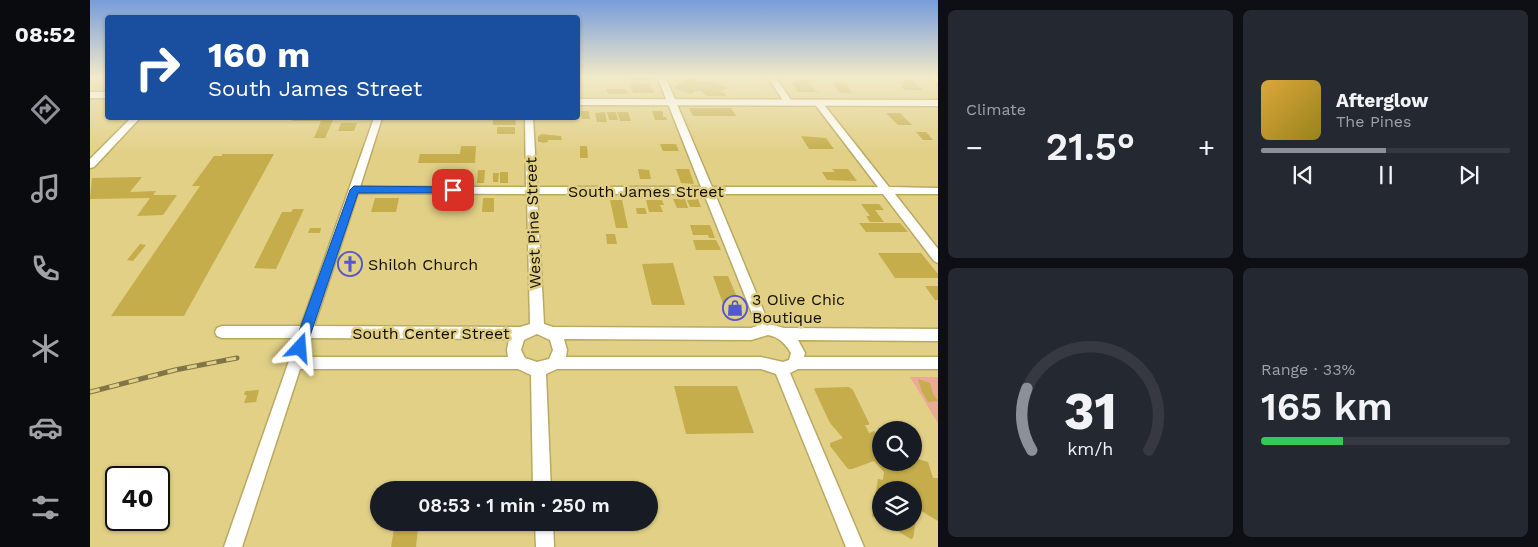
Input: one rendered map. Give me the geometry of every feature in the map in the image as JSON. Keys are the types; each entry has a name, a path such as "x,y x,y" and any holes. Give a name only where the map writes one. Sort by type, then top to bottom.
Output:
{"main road":[{"path":"580,102 938,103"}],"street":[{"path":"672,102 765,330"},
{"path":"818,103 938,258"},
{"path":"90,165 134,120"},
{"path":"233,547 377,120"},
{"name":"West Pine Street","path":"529,120 537,328"},
{"name":"South James Street","path":"354,190 938,191"},
{"path":"537,328 552,333 751,334 765,330 782,334 938,335"},
{"name":"South Center Street","path":"222,332 520,333 537,328"},
{"name":"South Center Street","path":"520,333 514,342 513,348 517,359 529,368 538,369"},
{"path":"552,333 561,348 558,359 554,363"},
{"path":"782,334 796,346 798,353 788,366"},
{"name":"South Center Street","path":"295,363 521,363"},
{"path":"542,481 538,369 554,363 760,363 788,366 938,363"},
{"path":"788,366 855,547"},
{"path":"544,531 544,547"}],"shaded area":[{"path":"910,377 938,377 938,423"}],"building":[{"path":"689,108 731,108 736,116 693,116"},
{"path":"581,111 589,111 590,119 582,119"},
{"path":"652,111 663,111 663,117 666,117 667,120 655,120"},
{"path":"605,112 607,122 597,122 595,113"},
{"path":"607,112 616,112 618,120 609,120"},
{"path":"617,112 628,112 631,121 620,121"},
{"path":"886,113 900,113 912,125 898,125"},
{"path":"333,120 325,138 314,138 321,121 292,121"},
{"path":"493,120 515,120 516,125 493,125"},
{"path":"341,123 357,123 354,131 338,131"},
{"path":"497,127 515,127 515,134 497,134"},
{"path":"916,132 926,132 933,140 923,140"},
{"path":"542,134 561,136 562,140 538,142 538,136"},
{"path":"801,136 826,138 834,149 809,149"},
{"path":"660,144 676,144 679,151 663,151"},
{"path":"461,146 476,146 475,163 418,163 420,154 460,154"},
{"path":"580,146 587,146 588,158 580,158"},
{"path":"222,154 274,154 184,316 111,316 200,186 192,186 214,156 222,156"},
{"path":"638,169 649,170 651,179 640,179"},
{"path":"676,169 689,169 694,184 681,183"},
{"path":"832,169 848,169 857,181 827,180 822,172 835,172"},
{"path":"478,170 485,170 484,183 477,183"},
{"path":"500,172 508,172 508,183 500,183"},
{"path":"493,173 499,173 498,182 493,182"},
{"path":"142,177 130,192 156,191 153,195 177,195 163,215 137,216 150,198 90,199 92,178"},
{"path":"375,198 399,198 396,212 371,212"},
{"path":"483,198 494,198 494,212 482,212"},
{"path":"673,199 685,199 688,208 677,208"},
{"path":"698,199 701,207 690,207 687,200"},
{"path":"610,200 622,200 628,228 616,228"},
{"path":"646,200 662,200 664,205 660,205 663,212 649,212"},
{"path":"861,204 879,204 884,210 875,210 884,222 870,222 866,216 870,216"},
{"path":"636,208 645,208 647,214 637,214"},
{"path":"293,209 304,209 276,269 254,268 282,212 291,212"},
{"path":"859,223 900,223 908,232 866,232"},
{"path":"690,225 710,225 715,238 709,238 708,235 693,235"},
{"path":"310,228 321,228 320,233 308,233"},
{"path":"606,234 615,234 617,244 607,244"},
{"path":"693,240 716,240 721,250 696,250"},
{"path":"140,244 146,245 133,261 127,260"},
{"path":"878,253 921,253 938,274 938,278 895,278"},
{"path":"673,263 685,305 652,305 642,264"},
{"path":"713,276 728,276 743,311 726,312"},
{"path":"925,286 938,286 938,300 935,300"},
{"path":"918,379 930,383 933,394 938,401 928,402 922,392"},
{"path":"674,386 737,386 754,433 686,434"},
{"path":"849,387 853,390 869,423 869,425 865,425 869,433 872,432 872,462 848,469 830,446 830,443 843,438 830,423 814,389"},
{"path":"259,390 256,402 244,403 247,395 244,395 245,391"},
{"path":"922,460 928,462 933,478 938,478 938,521 922,511 922,481 878,481 878,479 883,480 884,472 922,471"},
{"path":"394,531 418,531 416,547 391,547"},
{"path":"897,531 914,531 911,539"}],"railway":[{"path":"90,392 175,370 237,358"}],"place":[{"name":"Shiloh Church","path":"350,264"},
{"name":"3 Olive Chic Boutique","path":"735,308"}],"route":[{"path":"300,348 354,190 453,190"}]}
